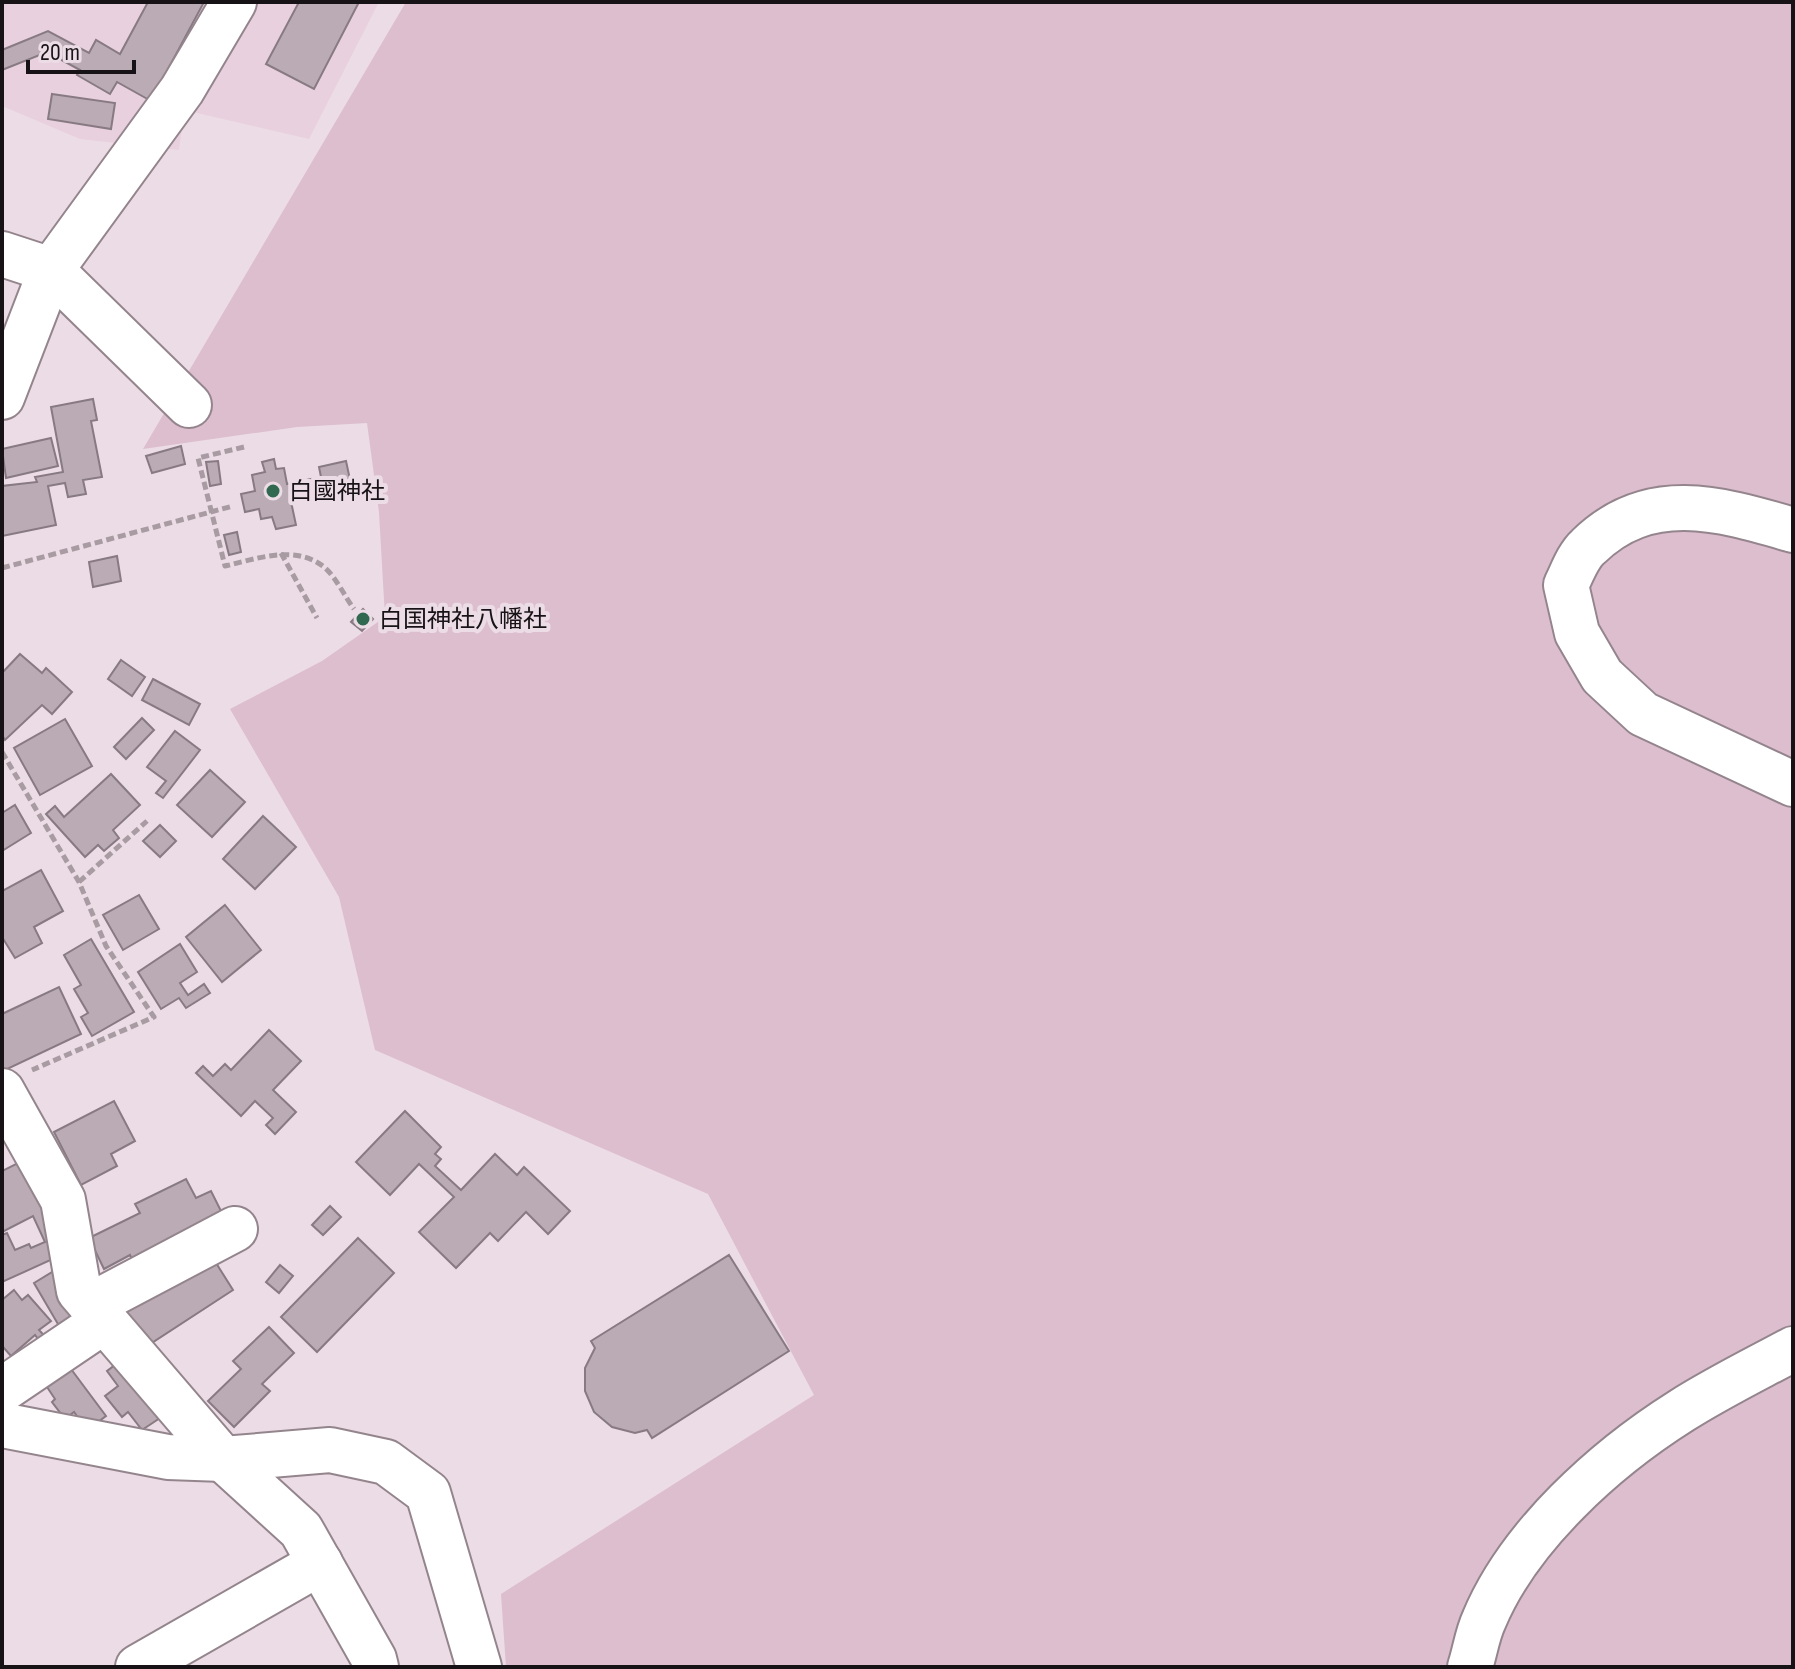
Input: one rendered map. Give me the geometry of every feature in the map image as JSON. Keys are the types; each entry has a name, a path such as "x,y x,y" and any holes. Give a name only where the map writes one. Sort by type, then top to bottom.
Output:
{"street":[{"path":"2,397 51,270 182,90 234,2"},
{"path":"2,254 51,270 189,405"},
{"path":"1793,530 1729,512 1675,507 1626,520 1586,548 1566,585 1577,633 1602,676 1643,714 1793,784"},
{"path":"16,1082 63,1200 79,1291 223,1459 301,1530 376,1667"},
{"path":"2,1390 97,1313 235,1229"},
{"path":"1470,1667 1483,1621 1512,1568 1554,1517 1602,1469 1681,1411 1793,1349"},
{"path":"2,1425 123,1451 168,1457 223,1459 330,1450 386,1462 428,1493 479,1667"},
{"path":"162,1661 320,1563"}],"path":[{"path":"244,447 198,458 225,566 281,553 304,558 324,567 354,609"},
{"path":"2,568 233,506"},
{"path":"281,553 317,618"},
{"path":"2,752 79,882 106,946 154,1017 16,1082"},
{"path":"79,882 147,821"}],"shaded area":[{"path":"2,2 379,2 309,139 184,110 179,150 80,139 2,106"},
{"path":"406,2 1793,2 1793,1667 506,1667 501,1594 814,1395 708,1194 375,1050 339,897 230,709 322,661 385,617 379,512 367,423 297,427 143,449"}],"building":[{"path":"148,2 204,2 151,101 117,82 110,94 77,75 80,70 47,52 2,70 2,50 48,31 89,53 96,40 120,54"},
{"path":"299,2 359,2 314,89 266,64"},
{"path":"52,94 115,103 111,129 48,119"},
{"path":"93,399 97,420 91,421 102,477 83,480 86,494 68,497 65,483 48,486 56,525 2,536 2,486 37,482 35,477 63,472 51,407"},
{"path":"51,438 58,466 6,478 2,449"},
{"path":"181,446 185,464 152,473 146,456"},
{"path":"274,459 276,469 284,468 287,484 321,477 319,467 346,461 352,489 324,495 323,490 290,497 296,525 276,529 272,517 261,519 259,509 245,512 241,494 255,491 252,475 265,472 262,462"},
{"path":"218,461 221,484 210,486 206,462"},
{"path":"237,532 241,552 229,555 224,535"},
{"path":"117,556 121,581 93,587 89,562"},
{"path":"363,609 373,619 362,631 351,622"},
{"path":"20,654 42,673 46,668 72,692 52,714 42,705 5,740 2,735 2,673"},
{"path":"121,660 145,677 132,696 108,679"},
{"path":"153,679 200,704 189,725 142,700"},
{"path":"142,718 154,730 126,759 114,747"},
{"path":"65,719 92,766 40,795 14,748"},
{"path":"175,731 200,750 163,798 156,793 166,781 147,767"},
{"path":"210,770 245,802 212,837 177,805"},
{"path":"111,774 140,805 113,830 119,838 104,851 98,845 85,857 46,814 55,806 64,817"},
{"path":"15,805 31,833 2,851 2,813"},
{"path":"263,816 296,847 255,889 223,859"},
{"path":"160,825 176,841 160,857 143,841"},
{"path":"41,870 63,911 34,927 42,943 15,958 2,937 2,891"},
{"path":"139,895 159,929 123,950 103,915"},
{"path":"225,905 261,950 222,982 186,937"},
{"path":"91,939 134,1012 92,1036 81,1017 88,1013 74,989 81,985 64,955"},
{"path":"180,944 197,972 180,983 188,995 204,984 210,993 186,1008 179,998 161,1009 138,972"},
{"path":"59,987 81,1034 3,1071 2,1014"},
{"path":"269,1030 301,1061 273,1090 296,1112 275,1134 266,1125 273,1118 255,1101 241,1116 196,1073 203,1066 213,1076 225,1064 231,1070"},
{"path":"114,1101 135,1141 111,1154 117,1166 81,1185 54,1132"},
{"path":"405,1111 441,1147 435,1154 441,1159 435,1166 461,1190 495,1154 517,1175 524,1167 570,1211 548,1234 526,1212 498,1241 490,1233 456,1268 419,1232 454,1197 419,1164 390,1195 356,1162"},
{"path":"24,1160 48,1209 55,1258 2,1282 2,1235 7,1233 15,1250 45,1242 33,1216 2,1232 2,1171"},
{"path":"186,1179 196,1198 211,1191 224,1217 133,1262 130,1255 104,1269 89,1238 140,1213 135,1204"},
{"path":"330,1206 341,1217 323,1235 312,1225"},
{"path":"358,1238 394,1273 317,1352 281,1317"},
{"path":"211,1255 233,1290 147,1346 125,1311"},
{"path":"729,1255 789,1351 652,1438 647,1430 635,1433 612,1427 594,1412 585,1391 585,1368 595,1348 591,1341"},
{"path":"280,1265 293,1276 279,1293 266,1282"},
{"path":"57,1269 85,1318 62,1331 34,1283"},
{"path":"14,1290 22,1300 28,1295 51,1321 39,1330 50,1342 44,1347 35,1335 11,1356 4,1348 2,1350 2,1300"},
{"path":"269,1327 294,1353 262,1384 270,1391 234,1427 208,1401 241,1369 233,1361"},
{"path":"123,1359 160,1418 142,1430 128,1412 122,1417 105,1396 118,1386 107,1371"},
{"path":"71,1369 106,1416 87,1430 74,1412 65,1419 52,1402 55,1399 47,1387"}],"place":[{"name":"白國神社","path":"273,491"},
{"name":"白国神社八幡社","path":"363,619"}]}
